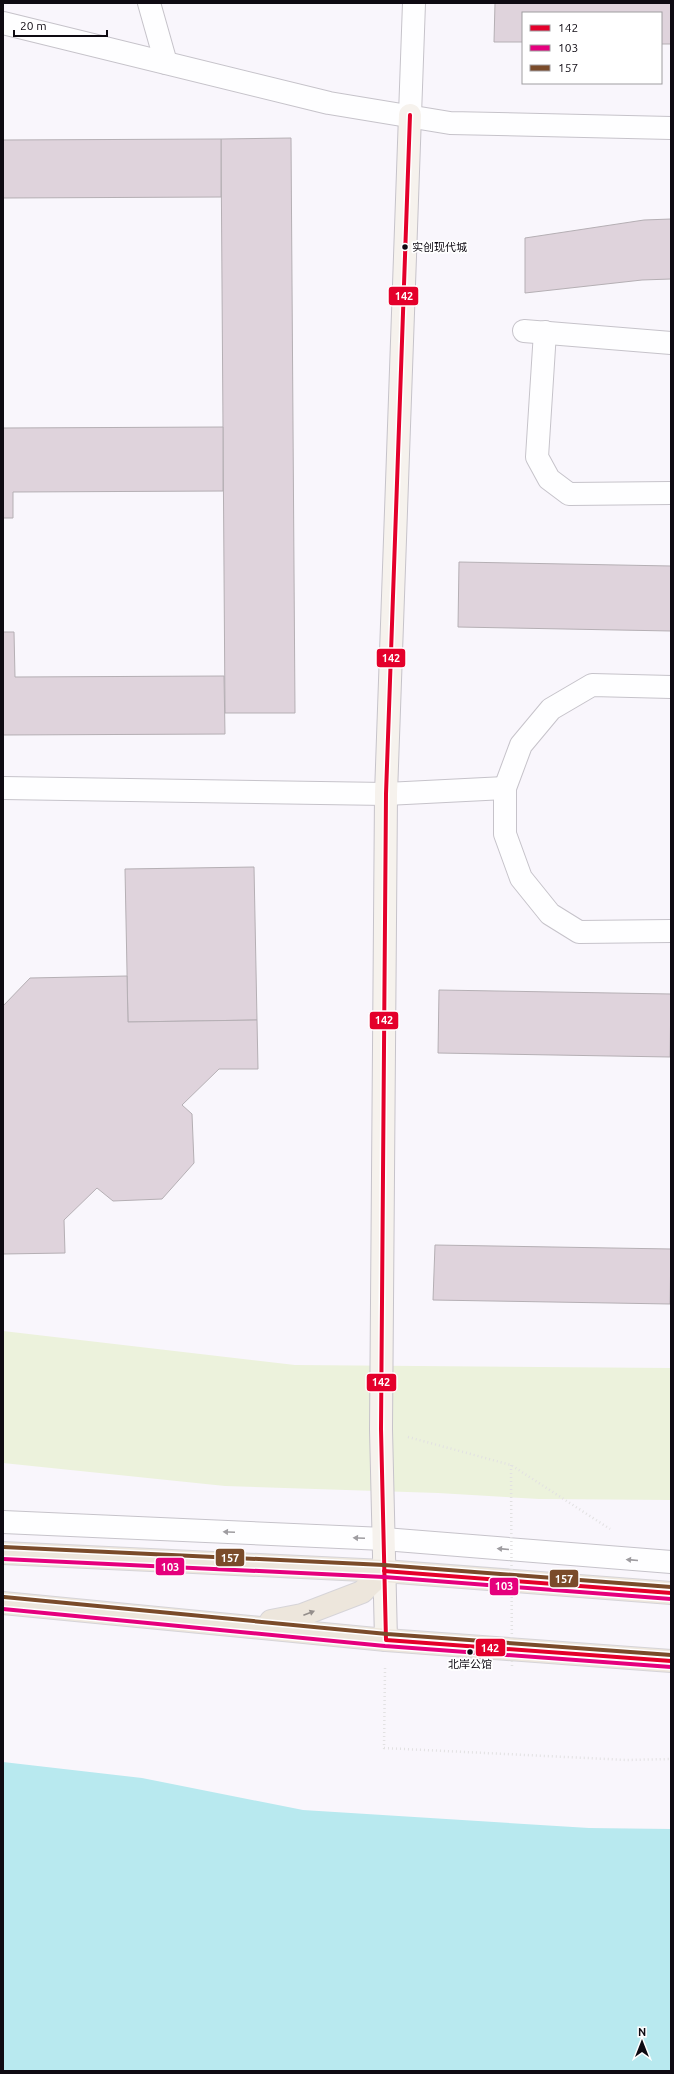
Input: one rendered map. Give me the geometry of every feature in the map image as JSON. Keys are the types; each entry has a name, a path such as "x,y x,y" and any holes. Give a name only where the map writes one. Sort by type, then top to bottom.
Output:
{"main road":[{"path":"3,1553 384,1571 671,1593"},
{"path":"243,1626 302,1616 362,1592 384,1571"},
{"path":"3,1603 386,1640 671,1661"}],"street":[{"path":"149,3 166,63"},
{"path":"386,1640 381,1429 386,794 414,3"},
{"path":"3,23 329,102 450,123 671,128"},
{"path":"524,331 671,343"},
{"path":"545,332 537,457 549,479 570,494 671,493"},
{"path":"671,687 592,685 551,708 521,744 505,788 505,834 521,878 550,914 579,932 671,931"},
{"path":"3,788 386,794 505,788"},
{"path":"3,1522 384,1539 671,1562"}],"path":[{"path":"381,1429 511,1465 615,1532"},
{"path":"511,1465 512,1668"},
{"path":"386,1640 384,1748 627,1760 671,1759"}],"green space":[{"path":"3,1331 295,1365 671,1368 671,1500 539,1499 438,1493 225,1486 3,1463"}],"water":[{"path":"3,1762 142,1778 303,1810 589,1828 671,1829 671,2071 3,2071"}],"building":[{"path":"495,3 671,3 671,44 662,44 662,12 522,12 522,42 494,42"},
{"path":"291,138 295,713 225,713 221,139"},
{"path":"221,139 221,197 3,198 3,140"},
{"path":"671,219 671,279 642,280 525,293 525,238 644,220"},
{"path":"223,427 223,491 13,492 13,518 3,518 3,428"},
{"path":"459,562 671,566 671,631 458,627"},
{"path":"3,632 14,632 15,677 224,676 225,734 3,735"},
{"path":"254,867 257,1020 128,1022 125,869"},
{"path":"127,976 128,1022 257,1020 258,1069 219,1069 182,1105 192,1114 194,1163 162,1199 113,1201 97,1188 64,1220 65,1253 3,1254 3,1006 30,978"},
{"path":"439,990 671,994 670,1057 438,1053"},
{"path":"435,1245 671,1249 670,1304 433,1300"}],"transit line":[{"name":"142","path":"410,115 386,794 381,1429 386,1640 671,1661"},
{"name":"157","path":"3,1547 384,1565 671,1587"},
{"name":"103","path":"3,1559 384,1577 671,1599"},
{"name":"142","path":"384,1571 671,1593"},
{"name":"157","path":"4,1597 387,1634 671,1655"},
{"name":"103","path":"3,1609 385,1646 671,1667"}],"place":[{"name":"实创现代城","path":"405,247"},
{"name":"北岸公馆","path":"470,1652"}]}
